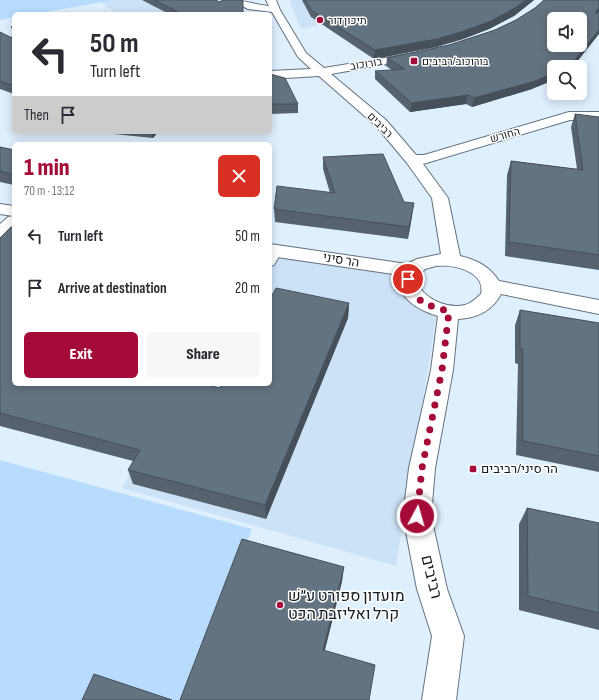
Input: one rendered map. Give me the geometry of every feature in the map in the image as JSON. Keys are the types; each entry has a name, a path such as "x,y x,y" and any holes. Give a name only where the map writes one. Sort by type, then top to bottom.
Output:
{"street":[{"name":"רביבים","path":"236,0 252,7 273,5 302,55 381,123 412,160 440,198 451,260"},
{"name":"בורוכוב","path":"272,75 320,72 426,54"},
{"name":"החורש","path":"412,160 425,159 569,116 599,116"},
{"path":"0,209 12,211"},
{"path":"0,234 12,223"},
{"name":"הר סיני","path":"272,254 412,272"},
{"path":"451,260 473,267 482,272 488,279 491,286 491,295 486,303 477,308 464,312 449,311 435,308 423,303 414,296 409,287 408,279 418,266 428,262 451,260"},
{"path":"491,286 599,307"},
{"name":"רביבים","path":"440,700 448,636 432,588 417,516 422,468 442,370 449,311"}],"shaded area":[{"path":"0,0 114,0 45,12 12,12 12,17 0,20"},
{"path":"114,0 210,0 236,12 115,12 100,2"},
{"name":"תיכון דור","path":"289,0 403,0 382,11 301,29"},
{"path":"272,255 403,276 437,313 396,566 122,488 179,386 272,386"},
{"path":"0,460 252,529 189,700 0,700"}],"building":[{"path":"154,0 216,0 219,2 223,0 243,1 243,12 178,12"},
{"path":"305,0 526,0 515,8 491,21 464,31 437,39 375,50 311,10"},
{"path":"544,0 599,0 599,8 595,13 599,14 599,30 587,45 587,12 547,12 547,52 581,52 575,60 547,60 547,76 535,81 474,98 468,95 412,103 375,71 405,69 387,58 449,45 495,30 516,20 535,8"},
{"path":"0,32 12,38 12,85 0,81"},
{"path":"272,75 285,78 298,104 272,104"},
{"path":"575,114 599,117 599,255 509,242 511,161 583,170"},
{"path":"0,147 12,150 12,174 0,171"},
{"path":"383,154 404,202 414,203 409,227 274,209 277,186 335,193 323,157"},
{"path":"12,227 12,386 212,386 220,388 221,386 272,386 272,295 276,288 349,303 265,505 128,470 140,450 0,413 0,238"},
{"path":"520,310 599,323 599,456 523,441 523,349 520,349"},
{"path":"527,508 599,523 599,613 528,596"},
{"path":"242,539 344,567 323,650 375,665 369,700 180,700"},
{"path":"94,674 172,700 82,700"}],"place":[{"name":"תיכון דור","path":"320,20"},
{"name":"בורוכוב/רביבים","path":"414,61"},
{"name":"הר סיני/רביבים","path":"473,469"},
{"name":"מועדון ספורט ע״שׁ קרל ואליזבת הכט","path":"280,605"}],"route":[{"path":"408,279 409,287 414,296 423,303 435,308 449,311 442,370 422,468 417,516"}]}
